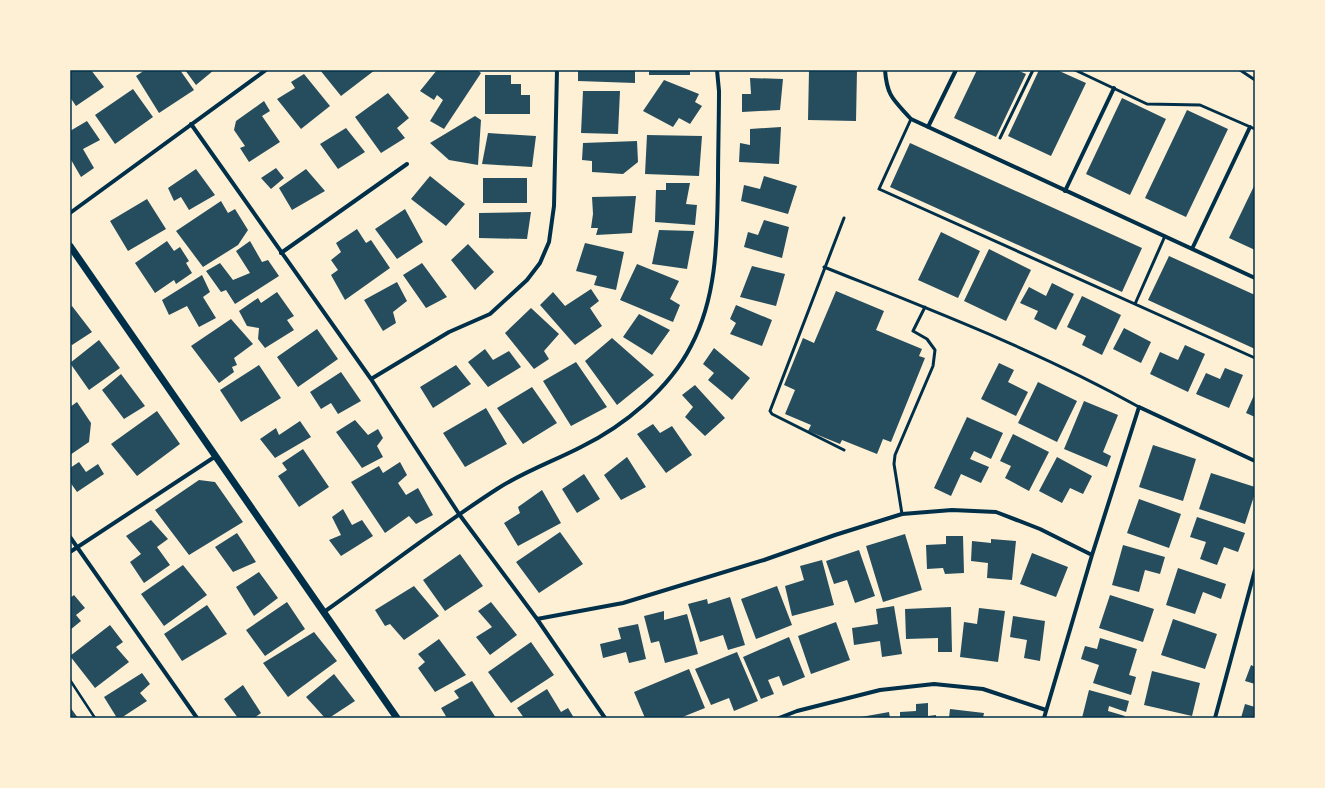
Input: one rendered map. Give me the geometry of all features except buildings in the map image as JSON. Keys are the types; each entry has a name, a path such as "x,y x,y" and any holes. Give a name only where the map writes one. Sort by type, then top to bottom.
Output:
{"street":[{"path":"70,213 266,70"},
{"path":"371,379 449,332 490,314 527,280 540,262 549,242 554,206 557,70"},
{"path":"324,612 459,514 499,488 583,446 648,403 673,374 691,346 713,284 718,231 719,91 717,70"},
{"path":"885,70 886,86 892,99 911,119 1255,278"},
{"path":"928,127 956,70"},
{"path":"1065,191 1114,88"},
{"path":"191,124 371,379 459,514 537,619 605,718"},
{"path":"1192,249 1253,128"},
{"path":"281,253 407,164"},
{"path":"70,246 397,718"},
{"path":"1044,718 1066,648 1092,556 1139,407 1255,461"},
{"path":"70,552 216,456"},
{"path":"537,619 623,603 764,560 834,535 902,514 952,510 996,512 1040,529 1092,556"},
{"path":"70,537 197,718"},
{"path":"1215,718 1255,570"},
{"path":"779,718 797,711 880,690 934,684 983,689 1046,710"}],"lane":[{"path":"1000,138 1033,70"},
{"path":"1075,70 1146,104 1200,105 1253,128"},
{"path":"1240,70 1255,80"},
{"path":"911,119 879,189 1255,358"},
{"path":"844,218 770,411 772,414 844,450"},
{"path":"1135,304 1165,236"},
{"path":"824,267 925,307 1060,367 1139,407"},
{"path":"902,514 894,464 895,455 933,366 935,350 927,339 914,332 925,307"}],"path":[{"path":"70,680 95,718"}]}
